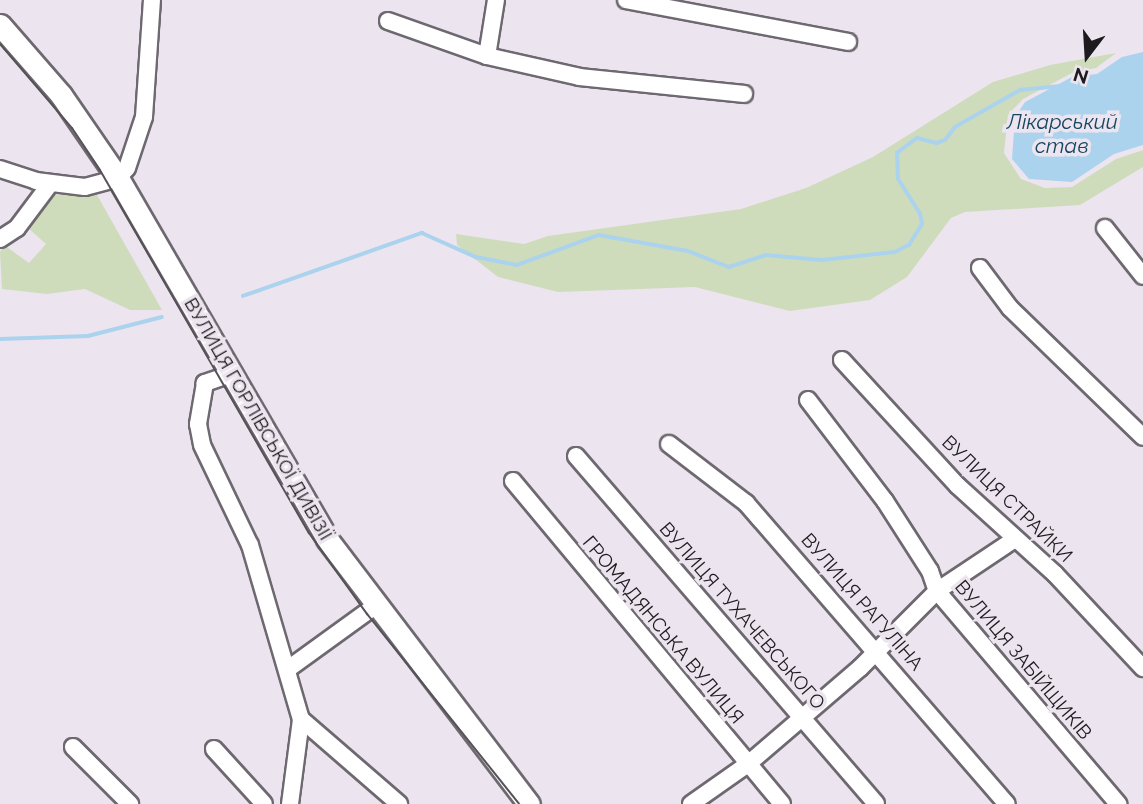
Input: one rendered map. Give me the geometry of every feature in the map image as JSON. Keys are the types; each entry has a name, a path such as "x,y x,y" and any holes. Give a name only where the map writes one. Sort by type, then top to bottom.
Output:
{"main road":[{"name":"ВУЛИЦЯ ГОРЛІВСЬКОЇ ДИВІЗІЇ","path":"0,25 61,95 118,178 302,499 375,606 529,804"}],"street":[{"path":"0,169 50,184 85,187 118,178 132,158 144,117 152,0"},
{"path":"487,56 496,0"},
{"path":"626,0 848,42"},
{"path":"388,21 487,56 580,77 744,94"},
{"path":"0,239 17,228 50,184"},
{"path":"1105,228 1143,276"},
{"path":"980,268 1019,316 1143,437"},
{"name":"ВУЛИЦЯ СТРАЙКИ","path":"842,360 958,486 1055,573 1143,668"},
{"path":"231,374 205,383 200,433 250,545 301,719 290,804"},
{"name":"ВУЛИЦЯ ЗАБІЙЩИКІВ","path":"808,400 886,501 937,592 1118,804"},
{"name":"ВУЛИЦЯ РАГУЛІНА","path":"669,444 746,503 877,649 1007,804"},
{"name":"ВУЛИЦЯ ТУХАЧЕВСЬКОГО","path":"576,456 876,804"},
{"name":"ГРОМАДЯНСЬКА ВУЛИЦЯ","path":"513,481 782,804"},
{"path":"691,804 748,764 937,592 1014,539"},
{"path":"288,669 375,606"},
{"path":"301,719 399,804"},
{"path":"73,747 130,804"},
{"path":"214,750 264,804"}],"green space":[{"path":"1116,53 1096,68 1072,73 1023,99 1008,115 1004,153 1021,179 1045,188 1072,187 1116,159 1143,150 1143,167 1080,205 965,212 951,218 907,277 870,300 790,311 695,287 558,292 498,277 457,245 456,234 524,244 548,236 741,209 806,188 873,157 993,82 1050,65"},
{"path":"40,194 97,195 162,310 130,310 85,289 47,294 2,289 0,252 4,245 29,263 46,244 28,228"}],"water":[{"name":"Лікарський став","path":"1143,52 1143,145 1114,154 1072,182 1029,179 1012,159 1015,117 1025,102 1072,77 1097,74 1122,57"}],"waterway":[{"path":"243,296 422,233 476,257 517,265 599,235 688,251 729,267 766,255 822,260 895,252 909,245 922,224 920,214 898,179 897,153 917,138 937,143 945,140 955,127 1020,90 1060,86"},
{"path":"0,339 88,336 162,317"}],"tram line":[{"path":"0,44 72,128 100,170 309,533 367,614 519,804"}]}
